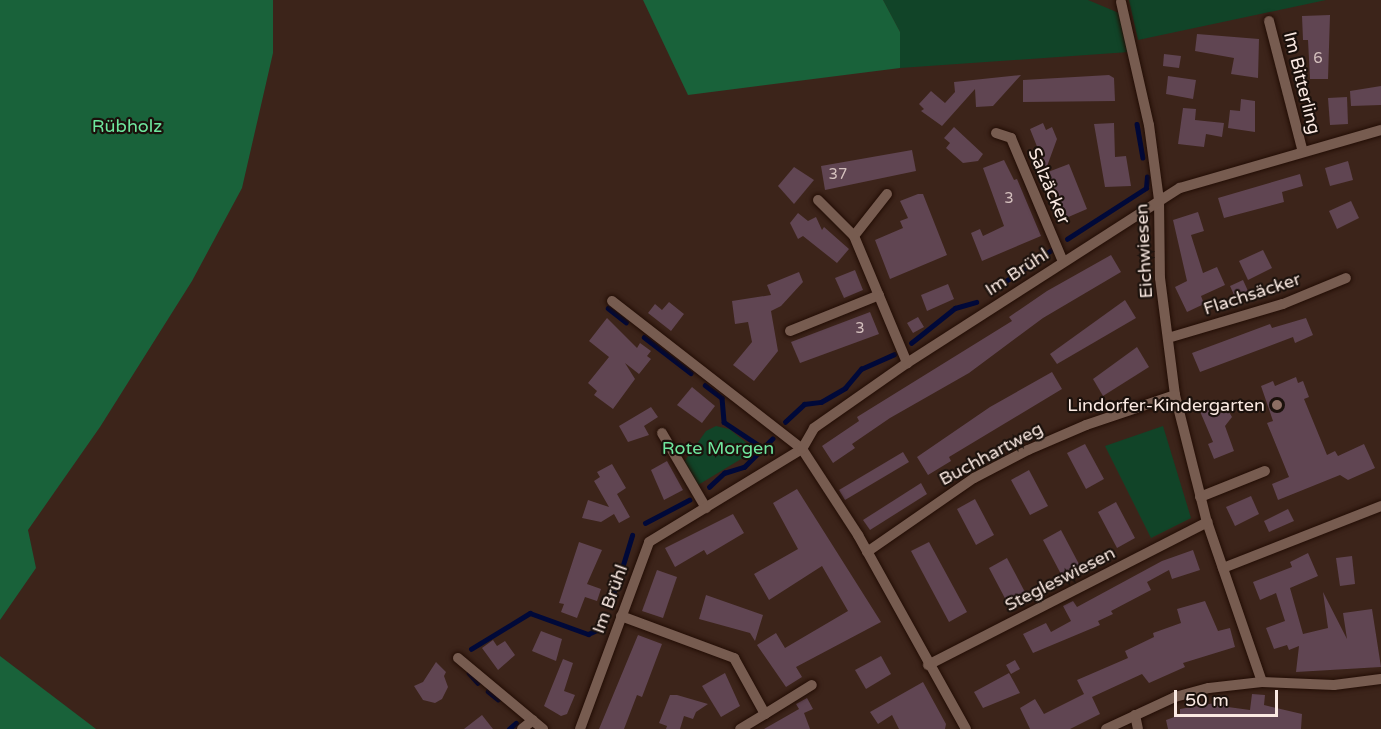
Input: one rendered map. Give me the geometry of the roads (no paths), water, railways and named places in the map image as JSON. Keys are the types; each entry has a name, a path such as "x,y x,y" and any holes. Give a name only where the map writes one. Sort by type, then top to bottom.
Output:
{"street":[{"name":"Eichwiesen","path":"1121,2 1149,125 1159,200 1160,278 1174,395 1207,522 1262,682"},
{"name":"Im Bitterling","path":"1269,21 1303,152"},
{"name":"Im Brühl","path":"580,729 649,543 802,449 814,428 907,363 1180,188 1381,130"},
{"name":"Salzäcker","path":"996,133 1011,138 1063,262"},
{"path":"855,236 887,194"},
{"path":"818,200 855,236 907,363"},
{"name":"Flachsäcker","path":"1168,338 1282,304 1346,278"},
{"path":"790,331 879,295"},
{"path":"612,301 802,449 867,552 928,665 966,729"},
{"name":"Buchhartweg","path":"867,552 974,478 1028,450 1099,420 1174,395"},
{"path":"662,434 706,507"},
{"path":"1200,497 1265,471"},
{"path":"1223,568 1381,506"},
{"name":"Stegleswiesen","path":"928,665 1207,522"},
{"path":"621,616 734,658 765,714"},
{"path":"458,657 543,729"},
{"path":"1106,729 1135,715 1209,688 1262,682 1334,685 1381,679"},
{"path":"740,729 812,685"},
{"path":"1135,715 1138,729"},
{"path":"522,729 533,720"}],"waterway":[{"path":"1137,124 1143,157"},
{"path":"1067,239 1146,188 1147,177"},
{"path":"994,289 1050,251"},
{"path":"911,343 955,308 976,302"},
{"path":"608,308 626,322"},
{"path":"644,337 691,373"},
{"path":"785,422 804,404 821,402 845,388 861,369 894,354"},
{"path":"705,385 722,398 724,422 763,448"},
{"path":"709,487 724,473 744,467 772,439"},
{"path":"645,523 689,500"},
{"path":"623,565 632,535"},
{"path":"610,601 618,582"},
{"path":"471,649 530,613 588,634 597,630 604,617"},
{"path":"469,673 478,683"},
{"path":"488,691 498,699"},
{"path":"509,729 516,723"}],"place":[{"name":"Lindorfer-Kindergarten","path":"1277,405"}],"park label":[{"name":"Rübholz","path":"127,126"},
{"name":"Rote Morgen","path":"718,448"}]}
